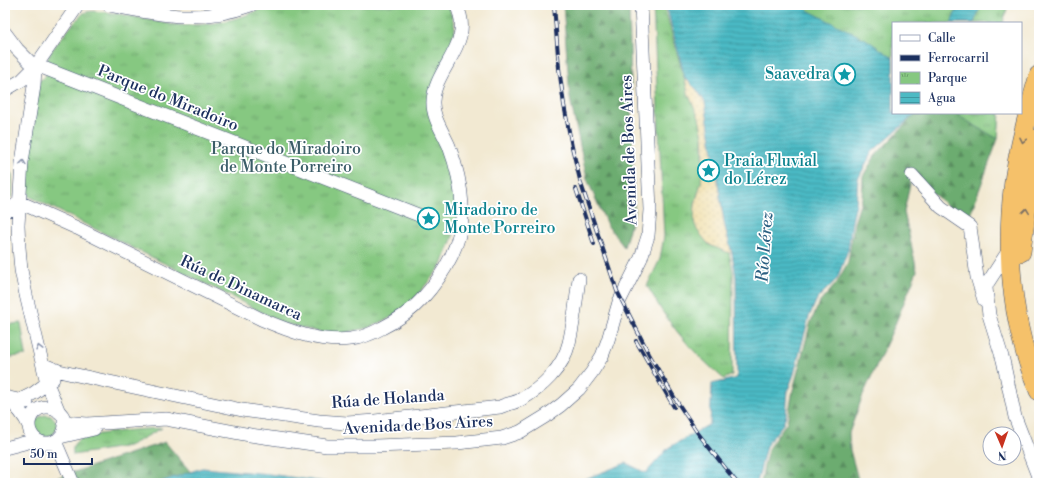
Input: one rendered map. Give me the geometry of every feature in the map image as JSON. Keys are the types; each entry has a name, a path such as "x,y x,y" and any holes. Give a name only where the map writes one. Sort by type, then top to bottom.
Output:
{"highway":[{"path":"1039,75 1028,113 1014,181 1010,250 1013,282 1024,347 1039,391"},
{"path":"1039,138 1030,182 1021,250 1022,282 1025,307 1039,365"}],"street":[{"path":"5,90 22,80 35,66 78,5"},
{"path":"109,5 179,17 207,16 236,11 251,5"},
{"name":"Rúa de Dinamarca","path":"19,202 77,228 261,319 287,330 309,336 330,339 352,339 371,334 395,321 421,300 444,270 456,246 462,224 462,206 457,171 434,112 433,101 436,88 457,46 461,32 461,22 456,5"},
{"name":"Avenida de Bos Aires","path":"61,417 86,424 166,419 250,435 327,446 375,446 457,443 502,438 520,432 546,416 579,389 602,356 619,302 641,258 648,236 650,210 642,5"},
{"path":"5,34 17,49 35,66 34,86 22,162 19,202 18,225 21,270 50,389 61,417 63,432 58,439 46,443 36,440 32,436 26,418 17,407 5,397"},
{"name":"Parque do Miradoiro","path":"35,66 421,216"},
{"path":"912,174 942,207 970,227 978,283 982,298 988,302"},
{"path":"5,211 11,209 19,202"},
{"path":"1010,250 987,284 986,288 1015,417 1039,479"},
{"name":"Rúa de Holanda","path":"44,365 58,371 242,410 333,422 347,423 375,421 500,406 519,400 538,388 562,361 569,344 579,279"},
{"path":"988,302 991,289 998,281 1006,280 1013,282"},
{"name":"Rúa de Holanda","path":"20,400 34,393 50,389 61,375 72,374"},
{"path":"41,409 41,404 50,389"},
{"path":"5,397 36,405 41,409"},
{"path":"29,426 32,415 41,409 50,408 61,417"},
{"name":"Avenida de Bos Aires","path":"58,439 133,420"},
{"path":"58,439 64,462 73,483"},
{"path":"5,448 36,440"}],"green space":[{"name":"Parque do Miradoiro de Monte Porreiro","path":"270,5 449,6 455,28 451,47 438,70 436,133 451,168 457,197 458,223 442,265 410,304 392,317 368,328 332,335 282,323 27,195 26,193 39,81 46,75 49,55 59,40 81,15 90,11 100,11 170,24 201,25 232,20"},
{"path":"563,5 629,5 634,212 624,247 607,225 587,179 570,98"},
{"path":"653,5 664,5 689,96 699,118 703,137 701,183 695,203 694,222 697,230 709,245 729,253 733,272 732,375 724,379 701,358 680,335 664,314 647,286 660,259 664,236"},
{"path":"803,5 1008,5 1003,22 892,22 892,57 809,11"},
{"path":"915,114 958,114 962,118 998,139 967,223 912,175 904,212 917,271 863,395 849,433 850,450 859,483 761,483 769,447 787,422 793,390 811,321 820,302 836,284 848,262 854,223 862,198 863,176 875,156"},
{"path":"958,114 1000,114 998,139 962,118"},
{"path":"5,167 12,174 12,195 5,205"},
{"path":"21,323 26,355 5,358 5,325"},
{"path":"46,415 54,418 57,426 54,434 46,437 38,434 35,426 38,418"},
{"path":"162,428 129,446 73,455 74,444 81,439 90,436"},
{"path":"165,442 200,483 41,483"}],"sand":[{"name":"Praia Fluvial do Lérez","path":"685,78 697,90 705,102 725,227 732,253 720,250 708,244 699,234 694,222 694,207 702,172 704,143 701,126 688,94"}],"water":[{"name":"Río Lérez","path":"666,5 803,5 809,11 867,40 892,57 892,114 915,114 872,152 858,179 856,204 848,250 837,279 817,299 809,317 794,374 788,390 786,415 783,424 766,446 757,483 558,483 577,482 626,463 646,473 668,448 710,424 712,384 737,378 736,277 732,253 725,227 705,102 697,90 685,78"},
{"path":"959,5 981,5 974,22 951,22"},
{"path":"202,468 269,474 333,483 157,483"}],"railway":[{"path":"554,5 559,68 572,147 581,184 617,291 649,354 674,397 697,432 737,483"},
{"path":"576,189 594,244"},
{"path":"636,341 674,407"}],"place":[{"name":"Saavedra","path":"845,74"},
{"name":"Praia Fluvial do Lérez","path":"709,170"},
{"name":"Miradoiro de Monte Porreiro","path":"428,219"}]}
